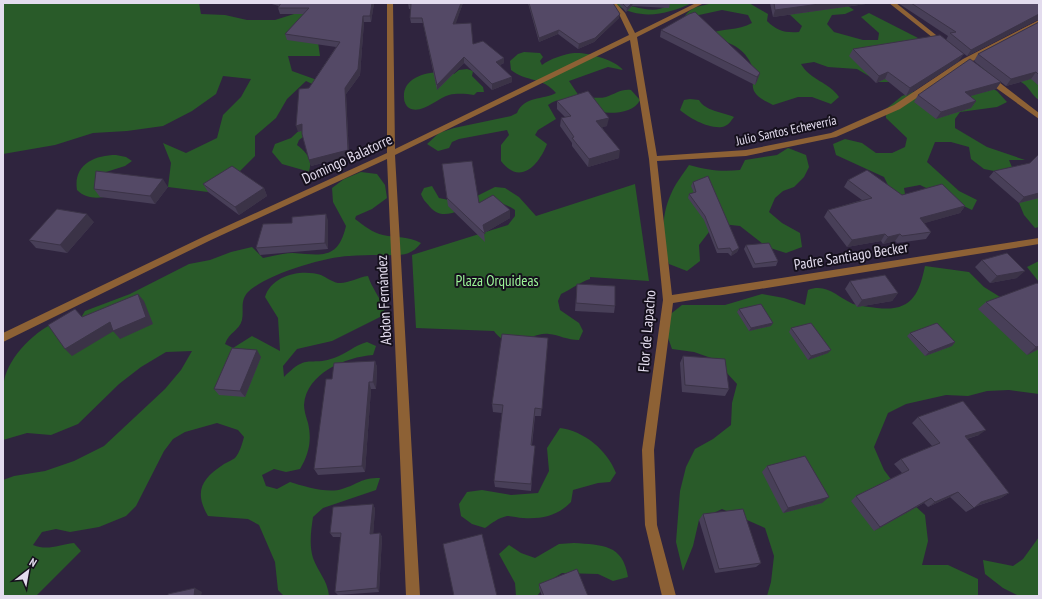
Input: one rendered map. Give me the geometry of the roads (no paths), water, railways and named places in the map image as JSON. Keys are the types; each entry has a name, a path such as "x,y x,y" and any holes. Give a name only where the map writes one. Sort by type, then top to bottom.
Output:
{"street":[{"name":"Abdon Fernández","path":"390,3 391,154 413,596"},
{"name":"Flor de Lapacho","path":"613,3 622,13 634,36 653,159 668,300 648,450 651,525 669,596"},
{"name":"Domingo Balatorre","path":"3,338 208,238 391,154 701,3"},
{"path":"892,3 947,46"},
{"name":"Julio Santos Echeverría","path":"653,159 746,153 833,135 897,107 966,61 1039,22"},
{"path":"984,75 1039,117"},
{"name":"Padre Santiago Becker","path":"668,300 1039,241"}],"park label":[{"name":"Plaza Orquideas","path":"497,281"}]}
